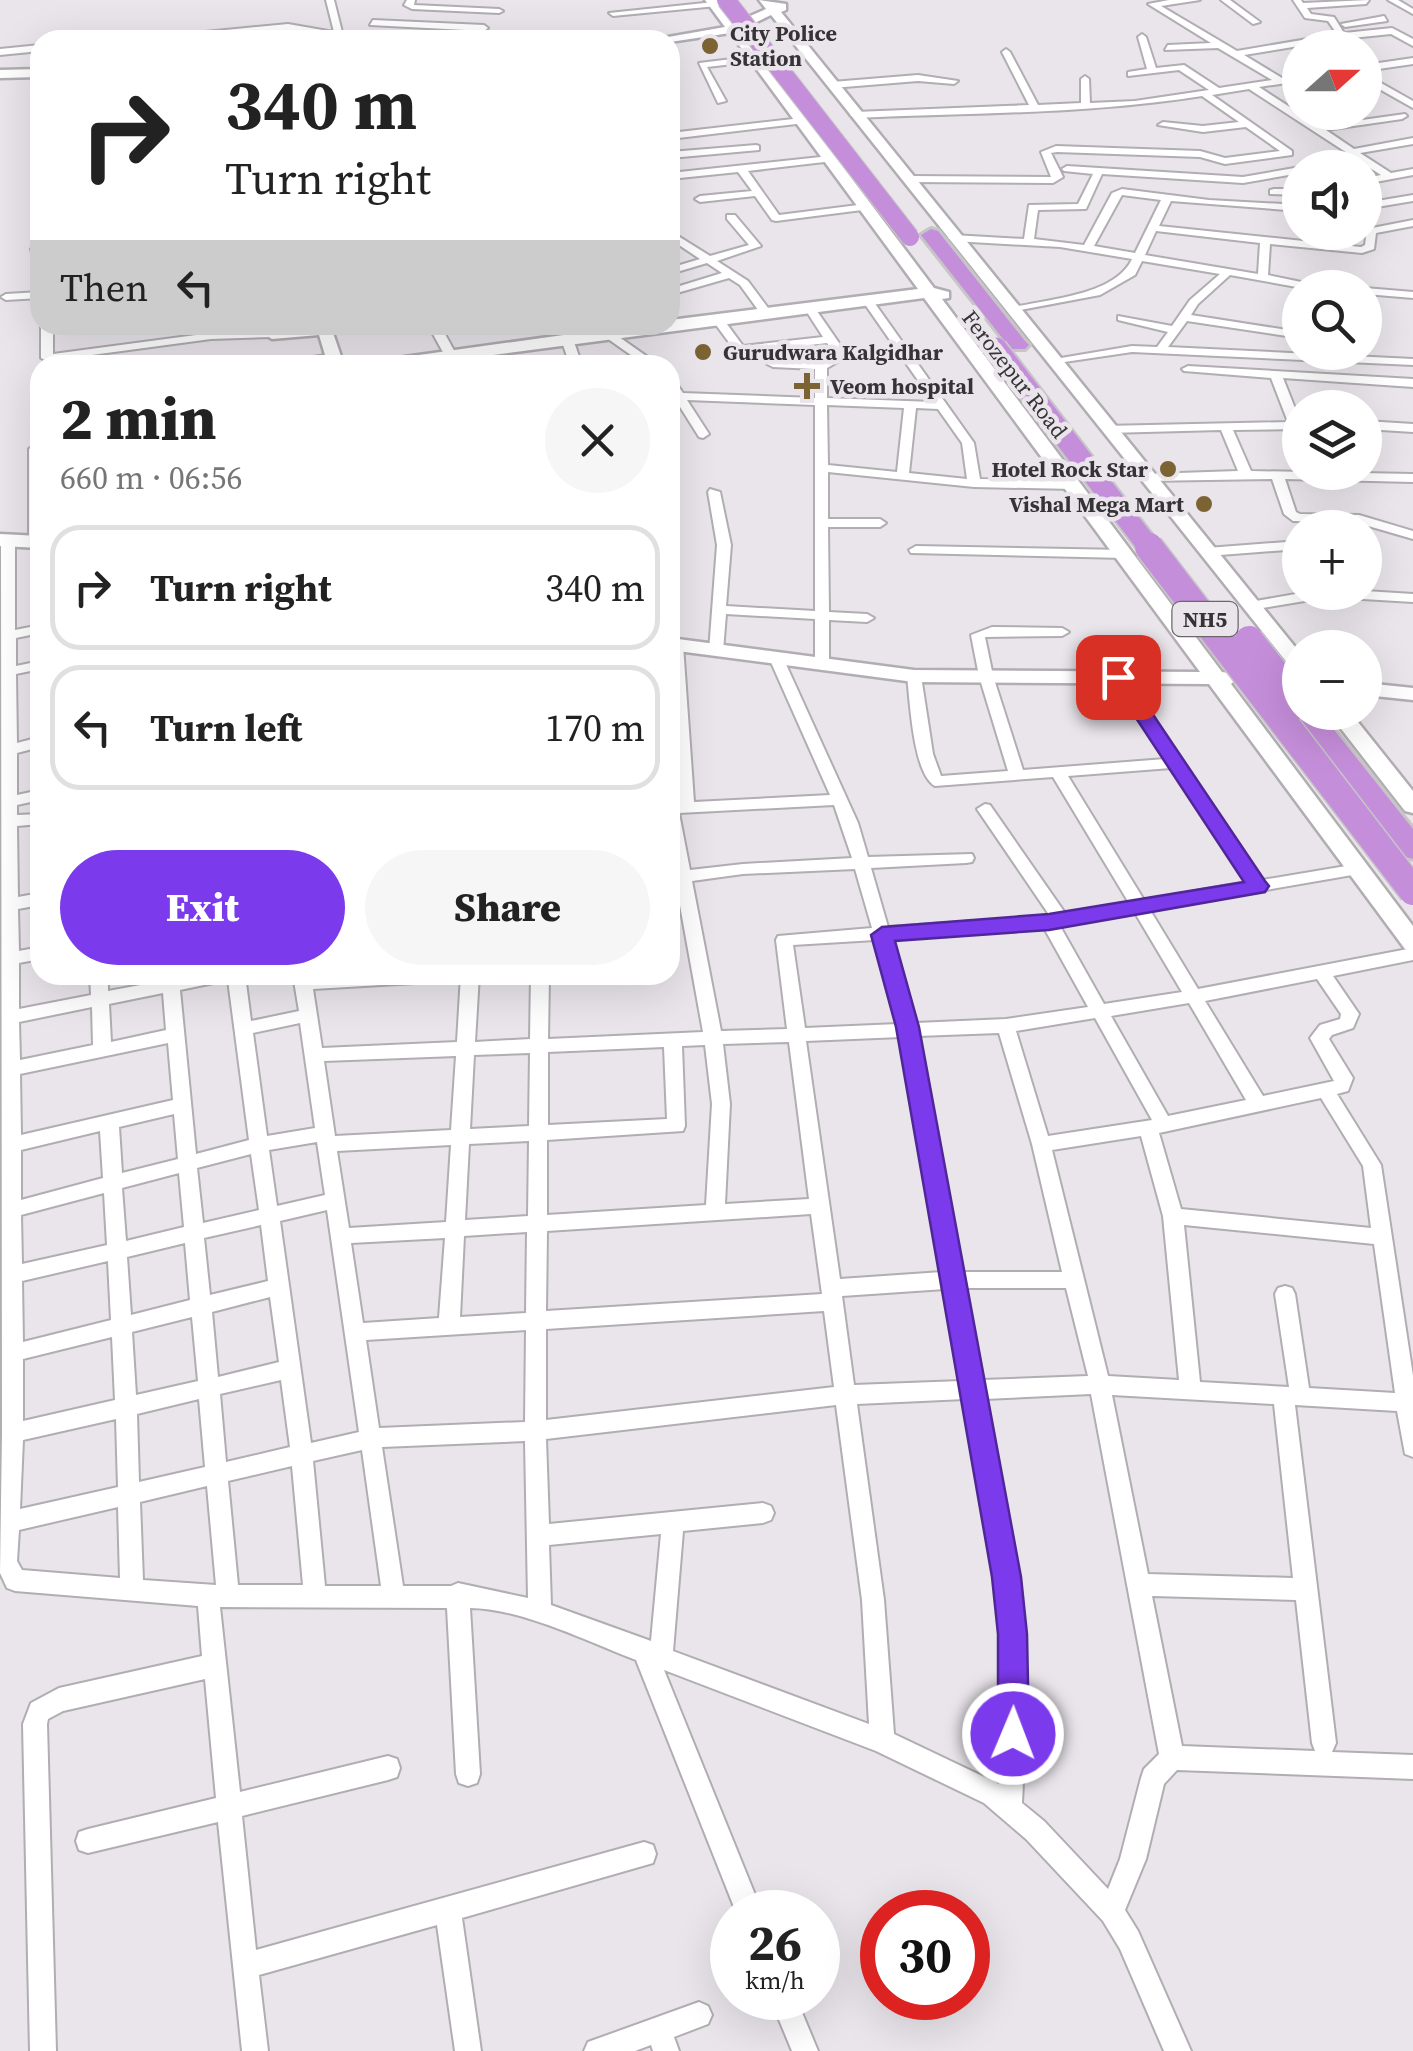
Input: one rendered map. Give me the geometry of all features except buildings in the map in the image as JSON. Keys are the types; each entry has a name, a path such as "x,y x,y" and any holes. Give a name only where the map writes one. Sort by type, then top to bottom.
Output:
{"highway":[{"name":"Ferozepur Road","path":"749,0 921,236"},
{"name":"Ferozepur Road","path":"717,1 921,236 973,289 1007,346 1413,890"},
{"name":"Ferozepur Road","path":"1007,346 1282,684"},
{"path":"1319,730 1413,850"}],"street":[{"path":"330,0 338,30"},
{"path":"411,0 408,5 412,7 499,11"},
{"path":"373,23 484,28 509,0"},
{"path":"1196,0 1152,4 1280,80"},
{"path":"1225,0 1256,22"},
{"path":"1392,0 1413,12"},
{"path":"614,13 717,1 1125,554 1228,678 1413,943"},
{"path":"1299,3 1366,2"},
{"path":"1299,3 1308,16 1329,18 1336,30"},
{"path":"680,39 736,31 777,6 832,85 953,238 973,289"},
{"path":"1335,24 1384,19"},
{"path":"281,30 312,28 336,20"},
{"path":"312,28 318,30"},
{"path":"680,37 736,31"},
{"path":"1382,32 1392,31 1413,43"},
{"path":"1142,37 1152,70"},
{"path":"1168,48 1220,44"},
{"path":"1236,54 1282,46"},
{"path":"0,52 30,49"},
{"path":"1006,52 1035,108"},
{"path":"720,101 702,65 757,60"},
{"path":"1382,65 1413,61"},
{"path":"1131,74 1181,67 1217,90"},
{"path":"0,73 30,72"},
{"path":"832,85 918,78 954,80"},
{"path":"1085,79 1086,106"},
{"path":"855,115 1143,104 1280,80"},
{"path":"1250,86 1282,107"},
{"path":"1382,87 1413,105"},
{"path":"910,179 1053,180 1058,176 1046,152 1056,148 1200,154 1224,161 1252,160 1290,151 1204,93"},
{"path":"1382,119 1402,116"},
{"path":"680,132 802,121"},
{"path":"1163,125 1204,129 1250,124"},
{"path":"1317,130 1347,150"},
{"path":"1363,150 1413,142"},
{"path":"680,154 756,148"},
{"path":"680,175 830,158"},
{"path":"1252,160 1272,175"},
{"path":"742,169 776,218 866,207"},
{"path":"1067,169 1243,180 1282,173"},
{"path":"1030,240 1034,208 1082,206 1099,171"},
{"path":"1382,178 1413,172"},
{"path":"1382,174 1413,198"},
{"path":"1242,203 1243,180"},
{"path":"1274,192 1282,192"},
{"path":"1086,249 1118,193 1282,206"},
{"path":"700,199 758,194"},
{"path":"1014,310 1102,291 1131,273 1167,198"},
{"path":"1382,203 1413,198"},
{"path":"680,269 756,246 731,217"},
{"path":"1382,229 1413,223"},
{"path":"1152,228 1282,239"},
{"path":"953,238 1030,240 1282,281"},
{"path":"680,240 744,283 764,312"},
{"path":"1262,277 1265,240"},
{"path":"1160,351 1194,302 1230,271"},
{"path":"680,289 732,274"},
{"path":"680,324 973,289 1014,310 1282,644"},
{"path":"1382,292 1413,295"},
{"path":"6,297 30,296"},
{"path":"867,300 970,447 974,483"},
{"path":"773,364 821,366 842,356 808,306"},
{"path":"1184,317 1282,332"},
{"path":"717,318 737,350 742,351 830,339"},
{"path":"1122,318 1174,330"},
{"path":"87,355 221,335"},
{"path":"481,355 600,335"},
{"path":"609,335 638,355"},
{"path":"567,339 573,355"},
{"path":"1055,362 1124,349 1282,355"},
{"path":"1382,360 1413,362"},
{"path":"821,366 822,666"},
{"path":"1188,369 1413,382"},
{"path":"1276,376 1282,390"},
{"path":"680,398 703,434"},
{"path":"682,401 820,399 944,406"},
{"path":"903,473 910,404"},
{"path":"1108,429 1282,426"},
{"path":"1382,427 1413,428"},
{"path":"1226,428 1246,475"},
{"path":"822,468 974,483 1074,485"},
{"path":"1277,475 1290,514 1298,518 1359,519 1413,535"},
{"path":"1148,478 1413,478"},
{"path":"714,492 724,546 716,650"},
{"path":"822,522 880,523"},
{"path":"30,542 4,541 12,749 8,906 13,1433 5,1521 9,1576 14,1580 218,1596 394,1598 458,1594 540,1612 882,1742 1010,1806 1112,1912 1129,1940 1178,2051"},
{"path":"1207,552 1282,546"},
{"path":"916,550 1125,554"},
{"path":"1250,606 1329,593 1413,598"},
{"path":"720,610 867,618"},
{"path":"9,635 30,631"},
{"path":"1017,775 986,676 980,633 1062,632"},
{"path":"680,645 914,676 1282,678"},
{"path":"777,660 840,800 908,1027 975,1390 1012,1634 1015,1698 1010,1806"},
{"path":"10,671 30,666"},
{"path":"914,676 932,780 1176,763"},
{"path":"1118,677 1258,886"},
{"path":"1382,691 1413,694"},
{"path":"680,726 687,808"},
{"path":"1352,730 1413,806"},
{"path":"12,749 30,744"},
{"path":"1058,772 1259,1105"},
{"path":"680,808 840,800"},
{"path":"12,811 30,801"},
{"path":"986,809 1055,921 1156,1126 1172,1216 1190,1389"},
{"path":"12,811 30,816"},
{"path":"683,876 743,869 966,858"},
{"path":"680,860 721,1104 715,1212"},
{"path":"882,1742 873,1600 784,940 1055,921 1358,868"},
{"path":"8,906 30,901"},
{"path":"314,1055 908,1027 1006,1026 1196,996 1413,954"},
{"path":"9,959 30,955"},
{"path":"1040,1144 1259,1105 1326,1091 1344,1082 1322,1044 1320,1033 1351,1019 1322,972"},
{"path":"99,985 102,1048"},
{"path":"10,1016 152,985"},
{"path":"171,985 216,1473 215,1664 256,2051"},
{"path":"237,985 302,1454 315,1597"},
{"path":"304,985 394,1598"},
{"path":"449,1326 470,985"},
{"path":"540,985 534,1431 540,1612"},
{"path":"243,1029 308,1015"},
{"path":"1006,1026 1040,1144 1100,1385 1172,1758"},
{"path":"10,1069 176,1035"},
{"path":"12,1210 258,1145 327,1138 462,1137 676,1126 674,1038"},
{"path":"1326,1091 1372,1164 1410,1403 1413,1447"},
{"path":"11,1145 182,1105"},
{"path":"109,1122 126,1406 132,1589"},
{"path":"12,1275 336,1200"},
{"path":"342,1236 820,1206"},
{"path":"1172,1216 1382,1237"},
{"path":"357,1332 832,1295 955,1280 1074,1280"},
{"path":"13,1353 278,1287"},
{"path":"1285,1294 1306,1590 1324,1742"},
{"path":"13,1433 290,1369"},
{"path":"5,1521 373,1438 534,1431 845,1394 1100,1385 1410,1403"},
{"path":"536,1536 763,1512"},
{"path":"673,1524 653,1654 741,1890"},
{"path":"1138,1585 1306,1590"},
{"path":"458,1594 468,1774"},
{"path":"44,2051 35,1724 39,1711 59,1700 215,1664"},
{"path":"1112,1912 1134,1860 1152,1778 1172,1758 1413,1767"},
{"path":"88,1841 388,1768"},
{"path":"245,1966 644,1854"},
{"path":"448,1909 468,2051"},
{"path":"597,2051 663,2041 699,2015"},
{"path":"792,2020 804,2051"}],"place":[{"name":"City Police Station","path":"710,46"},
{"name":"Gurudwara Kalgidhar","path":"703,352"},
{"name":"Veom hospital","path":"807,386"},
{"name":"Hotel Rock Star","path":"1168,469"},
{"name":"Vishal Mega Mart","path":"1204,504"}],"route":[{"path":"1013,1734 1015,1698 1007,1577 908,1027 882,935 1049,922 1258,886 1118,677"}]}
